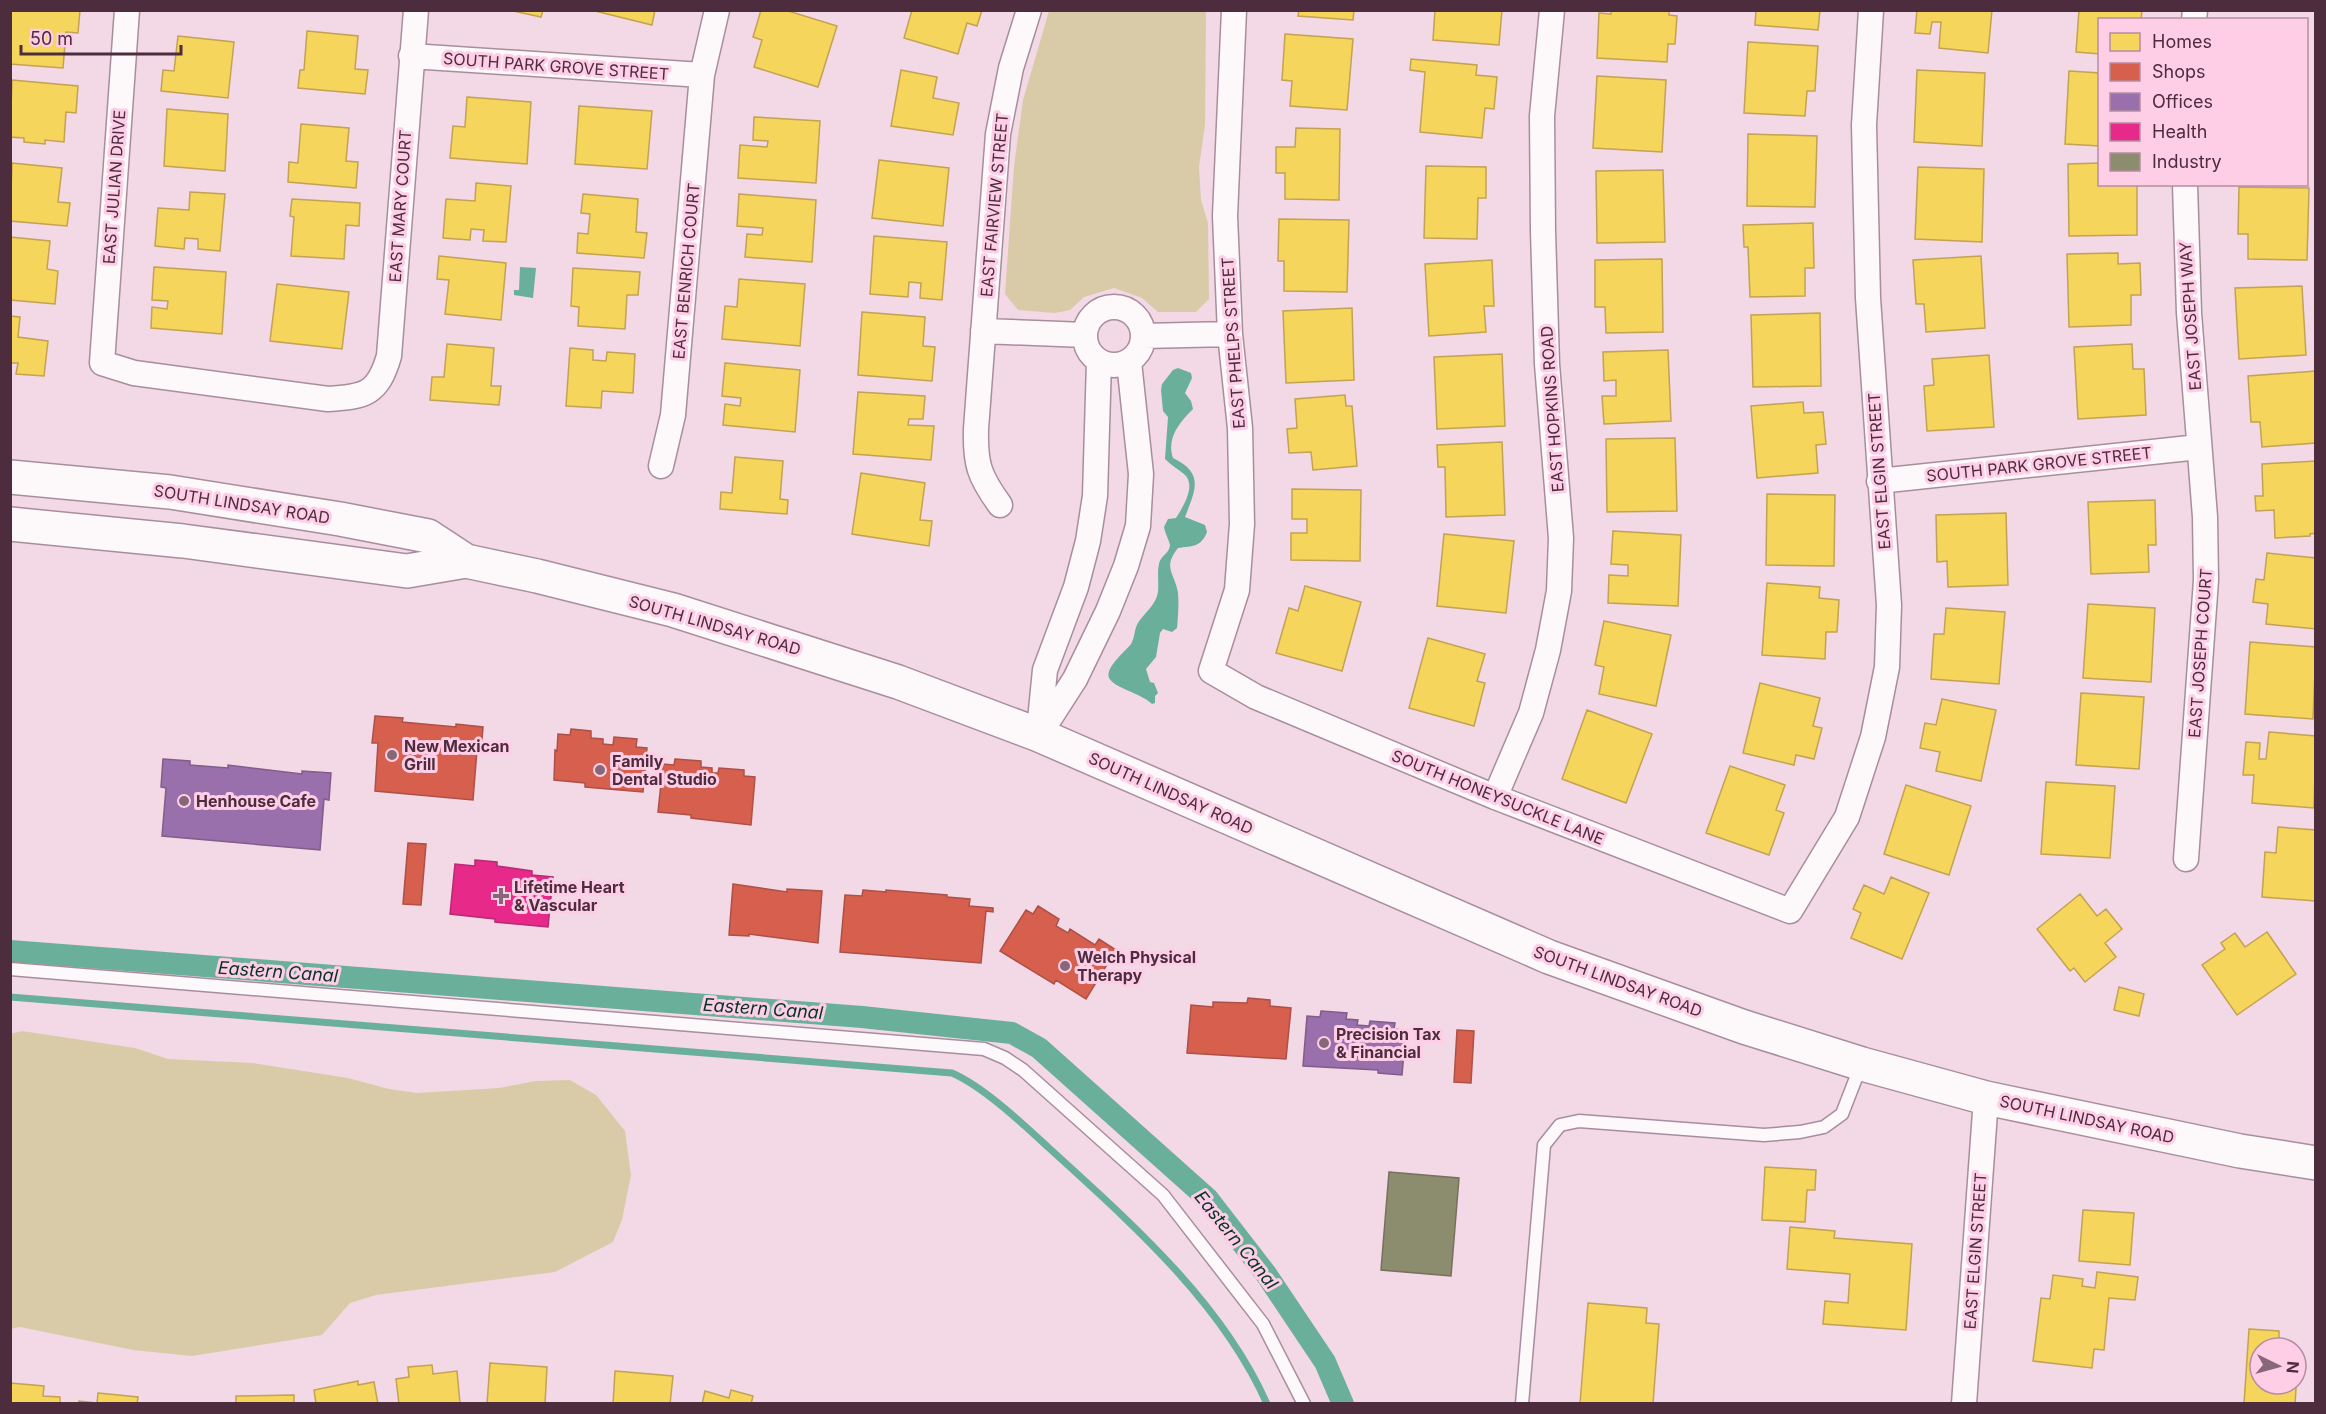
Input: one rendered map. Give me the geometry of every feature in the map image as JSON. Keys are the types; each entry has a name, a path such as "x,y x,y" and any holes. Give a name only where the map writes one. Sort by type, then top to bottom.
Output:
{"main road":[{"name":"SOUTH LINDSAY ROAD","path":"10,477 170,492 340,519 428,536 466,561 673,610 898,682 1039,735 1549,957 1744,1027 1862,1064 1986,1098 2240,1151 2316,1163"},
{"name":"SOUTH LINDSAY ROAD","path":"10,524 183,541 407,571 466,561"}],"street":[{"name":"EAST JULIAN DRIVE","path":"127,10 102,363 134,373 328,399 350,398 367,393"},
{"name":"EAST MARY COURT","path":"367,393 383,378 389,356 416,10"},
{"name":"EAST BENRICH COURT","path":"661,466 673,415 702,75 717,10"},
{"name":"EAST FAIRVIEW STREET","path":"1000,505 984,483 975,456 998,134 1011,68 1029,10"},
{"name":"EAST PHELPS STREET","path":"1211,671 1237,590 1242,524 1240,428 1230,334 1225,216 1234,10"},
{"name":"EAST HOPKINS ROAD","path":"1495,797 1531,713 1548,650 1560,591 1561,538 1547,364 1543,231 1542,116 1552,10"},
{"name":"EAST ELGIN STREET","path":"1790,911 1846,817 1873,737 1887,667 1889,605 1868,298 1864,125 1871,10"},
{"name":"SOUTH PARK GROVE STREET","path":"411,56 702,75"},
{"name":"EAST JOSEPH WAY","path":"2184,186 2188,313 2199,447"},
{"path":"1114,307 1131,312 1137,319 1143,336 1139,351 1129,362 1114,365 1099,361 1088,350 1085,335 1091,318 1105,308 1114,307"},
{"path":"983,331 1085,335"},
{"path":"1143,336 1230,334"},
{"path":"1039,735 1045,670 1076,587 1088,541 1095,496 1099,361"},
{"path":"1039,735 1075,679 1107,611 1126,566 1137,526 1141,474 1129,362"},
{"name":"SOUTH PARK GROVE STREET","path":"1879,481 2199,447"},
{"name":"EAST JOSEPH COURT","path":"2186,859 2206,580 2205,517 2199,447"},
{"name":"SOUTH HONEYSUCKLE LANE","path":"1211,671 1256,697 1495,797 1790,911"},
{"name":"EAST ELGIN STREET","path":"1964,1404 1986,1098"}],"lane":[{"path":"10,969 984,1049 1005,1058 1023,1070 1163,1195 1263,1324 1304,1404"},
{"path":"1522,1404 1544,1145 1560,1125 1579,1121 1764,1134 1800,1132 1824,1127 1842,1114 1862,1064"}],"shaded area":[{"path":"1049,11 1206,11 1205,125 1199,167 1201,200 1208,223 1209,299 1196,312 1158,312 1142,298 1114,288 1084,297 1070,310 1055,313 1018,310 1005,294 1014,166 1023,100"},
{"path":"520,267 536,268 533,298 514,295 514,290 519,290"},
{"path":"1178,368 1191,373 1192,378 1185,393 1193,409 1176,431 1171,451 1173,458 1190,470 1195,483 1185,517 1205,525 1207,532 1199,543 1178,548 1171,561 1170,566 1178,593 1177,628 1172,632 1163,629 1160,633 1156,657 1146,669 1150,682 1154,683 1158,693 1155,696 1155,703 1152,704 1112,682 1109,674 1113,664 1131,644 1138,623 1157,597 1159,564 1170,545 1164,527 1168,519 1176,518 1189,490 1188,479 1165,459 1168,417 1163,411 1161,390 1162,384 1173,370"},
{"path":"22,1031 135,1048 168,1059 253,1063 348,1078 389,1089 417,1093 499,1088 536,1081 570,1080 596,1095 625,1131 631,1175 622,1220 613,1242 555,1272 376,1295 350,1303 322,1335 192,1356 133,1350 20,1327 11,1329 10,1034"}],"building: Homes":[{"path":"10,10 80,10 78,33 66,32 63,68 10,64"},
{"path":"509,10 543,10 541,17"},
{"path":"591,10 655,10 652,25"},
{"path":"761,10 785,10 837,26 818,87 754,67 762,40 753,37"},
{"path":"912,10 982,10 977,26 967,23 958,54 904,38"},
{"path":"1299,10 1354,10 1353,20 1298,16"},
{"path":"1435,10 1502,10 1499,45 1433,40"},
{"path":"1611,10 1669,10 1669,15 1677,16 1675,44 1668,44 1667,62 1597,58 1599,13 1611,14"},
{"path":"1756,10 1820,10 1818,30 1755,25"},
{"path":"1917,10 1992,10 1988,53 1939,48 1941,22 1932,22 1930,34 1915,33"},
{"path":"2079,10 2142,10 2141,18 2098,18 2098,54 2076,52"},
{"path":"307,31 358,36 355,69 368,70 365,94 298,88 300,70 304,70"},
{"path":"1285,34 1353,39 1347,110 1290,106 1292,81 1282,80"},
{"path":"178,36 234,42 228,98 161,91 163,70 174,71"},
{"path":"1748,42 1818,46 1815,91 1807,91 1805,116 1744,113"},
{"path":"1411,59 1477,65 1476,75 1497,77 1494,109 1485,108 1482,138 1420,132 1425,72 1410,70"},
{"path":"901,70 937,77 933,98 959,103 953,135 891,126"},
{"path":"1917,70 1985,73 1982,146 1914,142"},
{"path":"2069,71 2098,73 2098,146 2065,144"},
{"path":"1597,76 1666,80 1662,152 1593,148"},
{"path":"12,80 78,86 76,113 66,112 64,142 45,140 45,144 24,142 24,138 10,137"},
{"path":"467,97 531,102 527,164 450,158 453,126 465,127"},
{"path":"579,106 652,111 647,169 575,164"},
{"path":"167,109 228,114 225,171 164,166"},
{"path":"754,117 820,121 816,183 738,178 740,145 767,147 768,141 753,140"},
{"path":"301,124 349,128 346,161 358,162 356,188 288,182 289,162 298,163"},
{"path":"1296,128 1340,129 1339,200 1285,199 1285,173 1276,173 1276,147 1295,147"},
{"path":"1748,134 1817,136 1815,207 1747,206"},
{"path":"879,160 949,168 943,226 872,218"},
{"path":"12,163 62,168 58,202 70,203 67,226 10,221"},
{"path":"2098,163 2098,186 2137,186 2137,235 2069,236 2068,164"},
{"path":"1426,166 1486,167 1486,198 1478,198 1477,239 1424,238"},
{"path":"1918,167 1984,169 1982,242 1915,239"},
{"path":"1663,170 1665,242 1597,243 1596,171"},
{"path":"476,183 511,186 506,242 483,241 484,230 471,229 470,240 443,238 446,199 475,201"},
{"path":"2239,187 2309,188 2307,260 2248,259 2248,234 2238,234"},
{"path":"190,192 225,194 220,251 198,249 198,239 185,238 184,249 155,246 158,208 189,210"},
{"path":"583,194 638,199 636,232 647,233 644,258 577,253 578,233 588,234 590,214 581,213"},
{"path":"739,194 816,200 812,262 745,257 747,234 762,235 763,228 737,226"},
{"path":"292,199 360,203 359,226 346,225 344,259 291,256 294,217 290,216"},
{"path":"1279,219 1349,220 1347,292 1284,291 1284,261 1278,261"},
{"path":"1813,223 1814,268 1805,268 1805,296 1750,297 1748,247 1744,247 1743,225"},
{"path":"874,236 947,242 942,300 920,298 921,283 909,282 908,297 870,294"},
{"path":"10,237 50,241 47,269 58,271 55,304 10,300"},
{"path":"2118,253 2118,264 2140,263 2141,295 2131,295 2131,325 2069,327 2067,254"},
{"path":"439,256 506,263 501,320 445,314 449,280 437,279"},
{"path":"1981,256 1985,328 1926,332 1924,304 1916,304 1913,260"},
{"path":"1662,259 1663,332 1606,333 1605,307 1595,307 1595,260"},
{"path":"1492,260 1494,306 1484,306 1486,332 1429,336 1425,264"},
{"path":"154,267 226,272 222,334 151,328 152,307 167,309 168,301 152,300"},
{"path":"573,268 640,272 638,295 627,295 625,329 578,326 579,307 571,306"},
{"path":"739,279 805,284 800,346 722,339 725,306 737,307"},
{"path":"277,284 349,292 342,349 270,341"},
{"path":"2302,286 2306,355 2239,359 2235,288"},
{"path":"1352,308 1354,380 1286,383 1283,311"},
{"path":"862,312 925,317 923,346 935,347 932,381 858,375"},
{"path":"1820,313 1821,386 1753,387 1751,315"},
{"path":"10,316 20,317 18,337 48,341 44,376 16,374 18,363 10,363"},
{"path":"447,344 494,348 491,386 501,386 499,405 430,400 432,377 444,377"},
{"path":"2132,344 2133,369 2144,369 2146,415 2078,419 2074,347"},
{"path":"570,348 593,350 593,360 606,361 607,352 635,354 633,393 602,391 601,408 566,406"},
{"path":"1668,350 1671,421 1604,424 1602,396 1616,396 1616,380 1604,381 1603,352"},
{"path":"1502,354 1505,426 1437,429 1434,357"},
{"path":"1989,355 1994,427 1927,431 1924,386 1934,385 1932,359"},
{"path":"725,363 800,370 795,432 723,425 725,404 740,406 741,398 722,396"},
{"path":"2316,371 2316,443 2262,447 2260,422 2251,422 2248,376"},
{"path":"858,392 925,396 923,419 909,419 908,425 934,426 931,460 853,454"},
{"path":"1345,395 1346,406 1352,406 1357,466 1313,470 1311,452 1289,453 1287,429 1297,428 1295,399"},
{"path":"1803,402 1804,413 1823,412 1826,444 1816,445 1818,473 1757,478 1751,406"},
{"path":"1675,438 1677,511 1607,512 1606,439"},
{"path":"1502,442 1505,515 1446,517 1445,467 1438,467 1437,445"},
{"path":"735,457 783,461 780,499 788,500 787,514 720,509 721,492 732,493"},
{"path":"2316,461 2316,533 2310,536 2275,538 2274,510 2256,511 2255,496 2263,496 2262,464"},
{"path":"861,473 925,483 920,520 932,521 929,546 852,534"},
{"path":"1292,489 1361,490 1360,561 1291,560 1291,533 1307,533 1307,519 1292,519"},
{"path":"1767,494 1835,495 1834,566 1766,565"},
{"path":"2155,500 2156,545 2148,545 2149,572 2091,574 2088,502"},
{"path":"2006,513 2008,585 1948,587 1947,561 1937,562 1936,515"},
{"path":"1613,531 1681,535 1678,606 1608,603 1609,575 1628,576 1628,565 1611,564"},
{"path":"1444,534 1514,541 1506,613 1437,606"},
{"path":"2267,553 2316,558 2316,629 2266,624 2268,604 2253,602 2256,579 2264,580"},
{"path":"1767,583 1820,587 1819,598 1839,600 1837,632 1826,632 1825,659 1762,655"},
{"path":"1305,586 1361,602 1342,671 1276,653 1289,608 1298,611"},
{"path":"2088,604 2155,608 2151,682 2083,678"},
{"path":"1946,608 2005,612 1999,684 1931,679 1934,634 1944,634"},
{"path":"1604,621 1671,635 1656,706 1599,694 1604,667 1595,665"},
{"path":"1428,638 1485,654 1477,681 1485,683 1474,726 1409,708"},
{"path":"2250,642 2316,647 2313,719 2245,714"},
{"path":"1760,683 1820,698 1813,726 1822,728 1814,759 1796,755 1794,765 1743,753"},
{"path":"2081,693 2144,697 2139,769 2076,765"},
{"path":"1942,699 1996,710 1981,781 1936,771 1940,752 1920,748 1925,723 1936,725"},
{"path":"1587,710 1652,734 1626,803 1562,779"},
{"path":"2269,732 2316,736 2314,808 2252,803 2254,775 2243,775 2246,742 2260,743 2259,759 2266,759"},
{"path":"1730,766 1785,785 1776,810 1784,813 1769,855 1706,833"},
{"path":"2046,782 2115,786 2110,858 2041,854"},
{"path":"1906,785 1971,806 1949,875 1884,854"},
{"path":"2278,827 2316,830 2316,901 2262,897 2265,852 2276,853"},
{"path":"1891,877 1929,893 1902,959 1851,938 1861,913 1853,909 1864,885 1884,894"},
{"path":"2080,894 2097,916 2106,909 2122,929 2105,943 2116,957 2085,982 2074,968 2070,971 2037,929"},
{"path":"2267,932 2296,974 2237,1015 2202,965 2225,949 2221,943 2235,933 2245,947"},
{"path":"2119,987 2144,994 2139,1016 2114,1010"},
{"path":"1765,1167 1816,1170 1815,1190 1807,1190 1805,1222 1762,1220"},
{"path":"1765,1167 1816,1170 1815,1190 1807,1190 1805,1222 1762,1220"},
{"path":"2083,1210 2134,1213 2130,1265 2079,1261"},
{"path":"1790,1227 1835,1231 1834,1238 1912,1244 1906,1330 1823,1324 1825,1301 1848,1303 1850,1274 1787,1269"},
{"path":"2097,1272 2138,1277 2135,1300 2109,1298 2104,1350 2094,1349 2092,1368 2033,1361 2041,1298 2050,1299 2053,1275 2083,1279 2082,1286 2095,1288"},
{"path":"1588,1303 1647,1308 1646,1323 1659,1324 1653,1404 1580,1404"},
{"path":"2249,1329 2279,1331 2279,1336 2249,1336"},
{"path":"2248,1344 2248,1396 2296,1396 2295,1404 2244,1404"},
{"path":"490,1363 547,1367 545,1404 487,1404"},
{"path":"432,1365 433,1374 457,1371 460,1404 399,1404 396,1379 409,1377 408,1367"},
{"path":"615,1371 673,1376 670,1404 613,1404"},
{"path":"358,1381 358,1385 374,1382 378,1404 316,1404 314,1390"},
{"path":"10,1383 44,1386 43,1396 60,1397 60,1404 10,1404"},
{"path":"731,1390 753,1396 751,1404 702,1404 705,1391 729,1398"},
{"path":"98,1393 138,1397 137,1404 79,1404 79,1401 97,1403"},
{"path":"294,1395 294,1404 236,1404 236,1396"}],"building: Shops":[{"path":"375,716 403,718 402,722 483,727 481,751 477,750 473,800 375,791 378,743 372,743"},
{"path":"375,716 403,718 402,722 483,727 481,751 477,750 473,800 375,791 378,743 372,743"},
{"name":"Family Dental Studio","path":"571,729 591,731 591,738 603,739 603,744 613,745 614,737 637,739 636,747 647,748 643,792 585,787 585,783 554,780 558,734 570,735"},
{"name":"Family Dental Studio","path":"571,729 591,731 591,738 603,739 603,744 613,745 614,737 637,739 636,747 647,748 643,792 585,787 585,783 554,780 558,734 570,735"},
{"path":"675,759 701,761 701,767 712,768 712,773 718,773 719,768 744,770 744,776 755,777 751,825 658,812 663,764 674,765"},
{"path":"408,843 426,844 421,905 403,904"},
{"path":"408,843 426,844 421,905 403,904"},
{"path":"733,884 787,892 787,889 822,891 818,943 749,934 749,936 729,935"},
{"path":"863,890 947,895 947,897 970,899 969,906 993,908 993,912 986,911 981,963 840,952 845,895 862,896"},
{"name":"Welch Physical Therapy","path":"1038,906 1059,919 1056,926 1068,933 1070,929 1095,945 1099,939 1116,950 1086,999 1056,980 1054,984 1000,951 1026,910 1033,914"},
{"path":"1248,998 1270,1000 1270,1006 1291,1008 1286,1059 1187,1053 1191,1005 1213,1007 1213,1002 1247,1003"},
{"path":"1457,1030 1474,1031 1471,1083 1454,1082"}],"building: Offices":[{"path":"163,759 190,761 190,765 228,768 228,765 302,774 302,771 331,773 329,800 324,799 320,850 162,836 166,788 161,787"},
{"path":"1321,1011 1347,1013 1346,1019 1358,1020 1357,1025 1369,1026 1370,1021 1395,1023 1394,1029 1406,1030 1402,1075 1378,1073 1378,1070 1303,1066 1307,1016 1320,1017"}],"building: Health":[{"name":"Lifetime Heart & Vascular","path":"475,860 497,862 497,866 532,871 532,875 553,877 548,927 495,922 495,919 450,914 455,864 475,866"},
{"name":"Lifetime Heart & Vascular","path":"475,860 497,862 497,866 532,871 532,875 553,877 548,927 495,922 495,919 450,914 455,864 475,866"}],"building: Industry":[{"path":"1389,1172 1459,1178 1451,1276 1381,1270"}],"waterway":[{"name":"Eastern Canal","path":"10,951 862,1017 1012,1033 1039,1048 1208,1199 1266,1274 1325,1362 1343,1404"},
{"path":"10,997 952,1073 977,1087 1015,1117 1111,1205 1172,1266 1225,1331 1248,1367 1267,1404"}],"place":[{"name":"New Mexican Grill","path":"392,755"},
{"name":"Family Dental Studio","path":"600,770"},
{"name":"Henhouse Cafe","path":"184,801"},
{"name":"Lifetime Heart & Vascular","path":"501,896"},
{"name":"Welch Physical Therapy","path":"1065,966"},
{"name":"Precision Tax & Financial","path":"1324,1043"}]}
